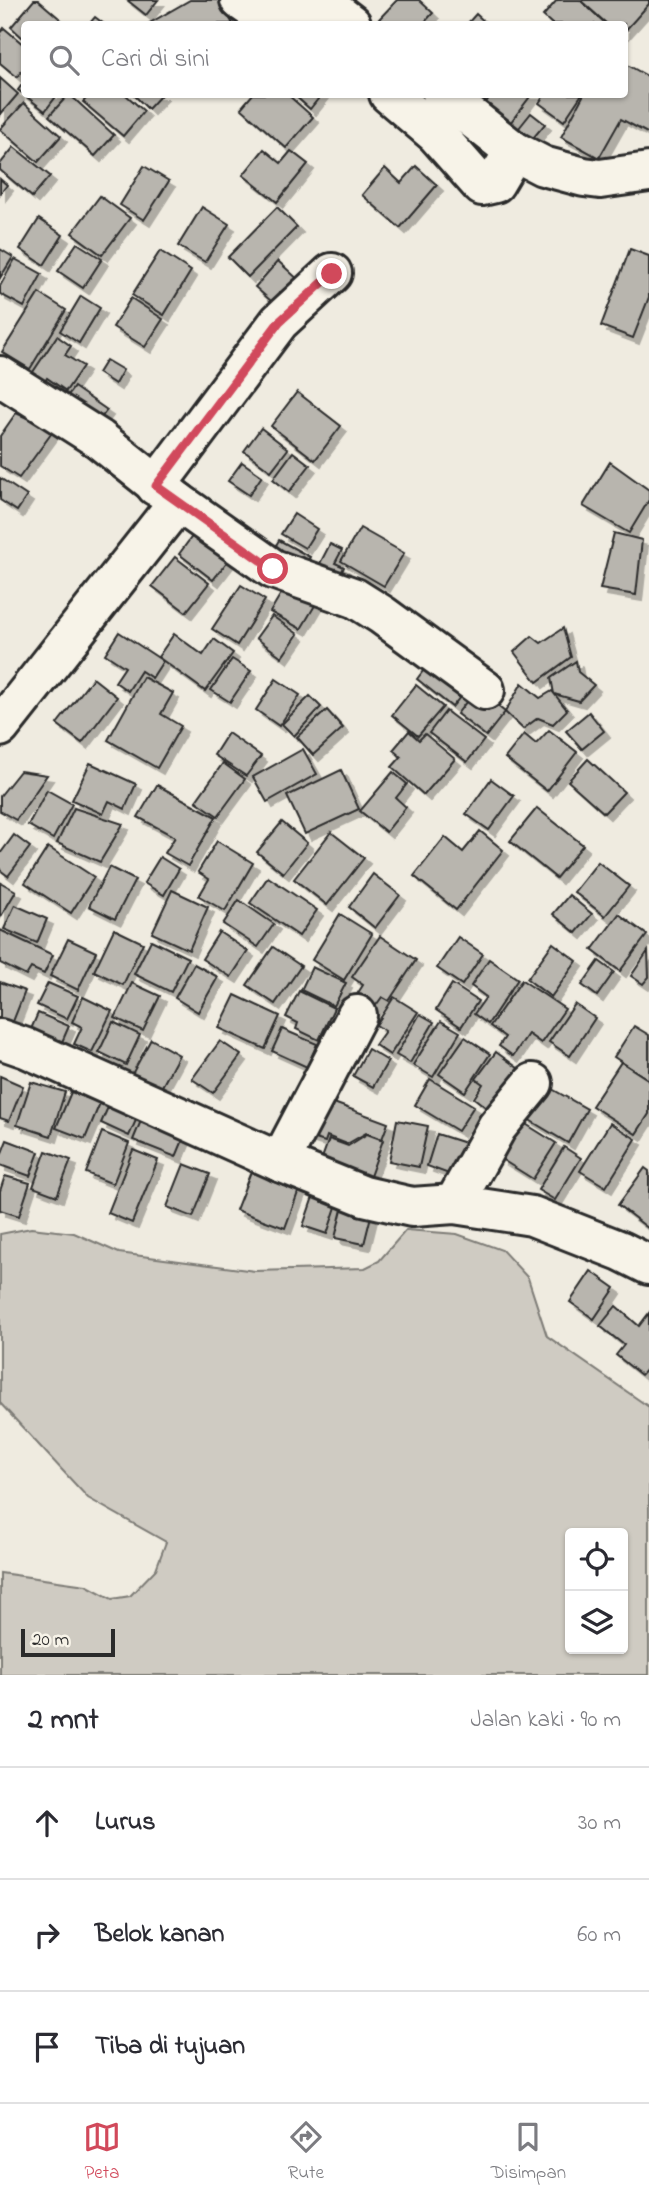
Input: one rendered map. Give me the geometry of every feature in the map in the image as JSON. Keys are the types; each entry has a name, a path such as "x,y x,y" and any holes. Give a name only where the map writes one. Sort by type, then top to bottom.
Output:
{"street":[{"path":"240,0 271,21"},
{"path":"276,0 324,17"},
{"path":"394,98 436,134 478,183 486,187 507,164"},
{"path":"446,98 507,164 543,166 600,179 649,172"},
{"path":"0,727 167,494 279,322 332,274"},
{"path":"0,376 99,439 167,494 273,569 355,598 383,615 485,690"},
{"path":"280,1162 357,1015"},
{"path":"0,1039 26,1048 280,1162 365,1196 412,1207 454,1204 532,1216 649,1265"},
{"path":"454,1204 498,1127 533,1083"}],"shaded area":[{"path":"31,1228 74,1233 119,1253 255,1271 365,1268 379,1261 406,1230 457,1234 502,1250 528,1278 547,1336 649,1407 649,1675 0,1675 0,1573 86,1585 112,1599 130,1596 156,1569 166,1542 88,1498 0,1403 0,1234"}],"building":[{"path":"34,0 38,0 62,21 21,21 21,36 11,27"},
{"path":"127,0 158,0 146,15"},
{"path":"190,0 219,0 231,21 153,21"},
{"path":"397,0 419,0 433,13 426,21 379,19"},
{"path":"557,0 580,0 603,21 549,21 543,16"},
{"path":"580,0 649,0 649,4 628,28 628,21 604,21"},
{"path":"476,14 484,21 470,21"},
{"path":"4,28 21,42 21,72 17,77 0,63 0,33"},
{"path":"628,65 649,77 649,134 621,119 599,158 561,137 582,98 628,98"},
{"path":"0,78 18,94 0,115"},
{"path":"28,98 55,98 45,111"},
{"path":"65,98 73,98 114,135 95,156 49,116"},
{"path":"86,98 129,98 144,111 123,136 83,102"},
{"path":"137,98 158,98 148,109"},
{"path":"250,98 292,98 313,117 286,148 241,108"},
{"path":"298,98 319,98 310,109"},
{"path":"489,98 529,98 507,127 482,108"},
{"path":"542,98 579,98 564,121 539,103"},
{"path":"24,103 61,136 38,162 0,129"},
{"path":"531,113 545,124 528,144 515,133"},
{"path":"14,147 50,176 32,197 0,170 0,164"},
{"path":"264,149 281,163 291,151 308,164 277,202 243,175"},
{"path":"144,166 169,181 144,220 120,205"},
{"path":"416,166 437,185 400,228 362,195 385,168 401,183"},
{"path":"0,179 7,185 0,194"},
{"path":"100,196 130,218 102,255 72,233"},
{"path":"202,207 229,224 205,262 178,246"},
{"path":"277,207 297,227 248,277 228,257"},
{"path":"39,219 63,235 44,265 20,249"},
{"path":"77,243 102,259 83,288 58,271"},
{"path":"0,249 13,257 0,278"},
{"path":"630,249 649,256 649,297 633,338 601,326"},
{"path":"160,251 191,271 164,315 132,295"},
{"path":"15,259 42,274 24,307 0,294 0,286"},
{"path":"278,261 301,282 279,308 255,287"},
{"path":"39,293 66,310 30,369 2,352"},
{"path":"81,296 100,308 79,343 60,331"},
{"path":"131,298 163,319 145,347 113,327"},
{"path":"57,336 71,346 65,355 83,366 66,391 47,378 44,383 31,375"},
{"path":"106,360 123,370 115,384 98,373"},
{"path":"74,387 107,410 91,431 59,408"},
{"path":"297,392 341,426 315,460 271,426"},
{"path":"16,413 54,430 19,478 0,466 0,436"},
{"path":"261,428 288,449 271,471 244,451"},
{"path":"293,452 310,465 289,492 273,479"},
{"path":"242,462 262,476 249,495 228,481"},
{"path":"610,462 649,490 649,500 629,533 583,506"},
{"path":"0,478 27,496 17,511 0,500"},
{"path":"294,514 317,529 305,548 281,534"},
{"path":"199,527 233,554 213,580 179,554"},
{"path":"360,528 404,553 384,586 341,561"},
{"path":"614,533 642,540 636,595 600,589"},
{"path":"279,540 310,557 299,576 268,559"},
{"path":"330,544 342,550 335,563 344,567 335,586 314,575"},
{"path":"175,557 209,583 186,612 152,586"},
{"path":"289,580 320,597 301,629 270,612"},
{"path":"241,585 265,600 237,645 212,629"},
{"path":"272,616 298,634 282,657 256,638"},
{"path":"563,628 571,657 537,682 514,652 532,636 541,643"},
{"path":"119,632 163,661 152,678 141,671 128,691 115,682 125,667 105,654"},
{"path":"174,634 203,655 214,639 233,653 205,691 158,657"},
{"path":"232,659 251,671 230,702 211,690"},
{"path":"432,659 468,687 452,707 417,679"},
{"path":"576,661 578,672 594,685 579,701 554,694 551,678"},
{"path":"143,677 173,693 161,714 181,726 157,768 108,740"},
{"path":"93,678 117,697 82,743 57,724"},
{"path":"276,679 300,695 279,726 256,710"},
{"path":"522,683 540,698 552,691 567,710 553,724 538,718 523,729 505,712"},
{"path":"416,685 443,707 418,736 392,715"},
{"path":"476,689 505,712 486,736 457,714"},
{"path":"310,696 321,707 294,736 282,724"},
{"path":"327,710 343,728 313,755 297,737"},
{"path":"446,711 484,740 467,762 429,733"},
{"path":"589,712 604,731 582,749 566,731"},
{"path":"549,730 577,752 547,791 505,758 524,734 536,744"},
{"path":"409,731 419,740 425,734 455,759 424,795 392,767 401,757 393,750"},
{"path":"228,733 261,756 246,776 214,755"},
{"path":"303,749 317,774 267,802 253,777"},
{"path":"588,759 624,792 604,813 568,781"},
{"path":"90,763 136,784 125,809 109,801 103,814 72,800"},
{"path":"223,763 245,779 218,816 196,801"},
{"path":"341,770 359,809 305,834 287,796"},
{"path":"20,771 47,775 16,820 0,811 0,796"},
{"path":"393,772 407,784 396,798 406,807 386,832 360,811"},
{"path":"491,779 514,796 489,830 466,814"},
{"path":"157,785 216,817 188,866 165,853 175,837 138,817"},
{"path":"47,790 72,804 53,839 28,825"},
{"path":"74,808 123,824 100,862 57,843"},
{"path":"537,808 583,845 556,878 510,841"},
{"path":"282,822 307,843 283,873 257,852"},
{"path":"480,831 503,850 456,910 414,876 445,837 463,852"},
{"path":"331,832 364,858 327,905 294,879"},
{"path":"14,835 30,847 8,876 0,870 0,854"},
{"path":"217,841 253,863 225,911 199,896 209,879 198,872"},
{"path":"48,847 94,877 71,913 25,883"},
{"path":"160,857 179,869 164,895 144,883"},
{"path":"598,862 629,886 605,916 574,892"},
{"path":"109,867 135,880 115,919 89,906"},
{"path":"373,874 400,895 375,928 349,907"},
{"path":"268,877 317,910 299,936 250,903"},
{"path":"0,882 16,891 0,918"},
{"path":"172,890 208,907 189,950 152,933"},
{"path":"569,895 592,914 576,933 553,914"},
{"path":"239,900 274,924 258,947 223,924"},
{"path":"15,905 47,919 37,943 4,929"},
{"path":"340,914 372,934 344,980 312,960"},
{"path":"619,914 647,935 620,971 592,950"},
{"path":"114,929 143,943 123,985 94,971"},
{"path":"0,930 53,955 44,974 31,968 26,976 0,963"},
{"path":"219,932 248,951 231,977 202,959"},
{"path":"380,936 416,960 389,1001 382,997 372,1011 354,999 363,985 352,977"},
{"path":"458,937 483,954 462,985 437,968"},
{"path":"68,939 96,952 78,990 50,976"},
{"path":"151,940 188,958 171,992 134,974"},
{"path":"553,943 577,961 551,997 527,979"},
{"path":"273,947 301,966 275,1004 247,985"},
{"path":"648,951 649,977 643,984 631,976"},
{"path":"489,959 518,979 488,1024 474,1014 486,997 471,986"},
{"path":"599,961 614,972 597,996 582,985"},
{"path":"194,964 218,977 198,1012 175,998"},
{"path":"312,967 346,983 334,1006 301,990"},
{"path":"522,980 565,1009 541,1043 528,1034 513,1056 499,1046 505,1037 490,1026"},
{"path":"0,982 25,991 12,1024 0,1020"},
{"path":"48,983 78,996 67,1019 37,1005"},
{"path":"132,983 160,996 143,1031 115,1018"},
{"path":"452,984 478,1001 461,1027 436,1010"},
{"path":"299,991 334,1008 319,1040 296,1029 298,1023 286,1017"},
{"path":"235,995 280,1016 265,1049 219,1028"},
{"path":"83,997 112,1011 92,1052 74,1044 82,1027 72,1022"},
{"path":"394,997 418,1012 390,1055 375,1045 385,1031 376,1025"},
{"path":"575,1004 595,1018 570,1056 549,1042"},
{"path":"38,1013 69,1026 59,1049 28,1036"},
{"path":"420,1014 434,1022 410,1063 396,1055"},
{"path":"441,1021 460,1032 433,1077 413,1065"},
{"path":"113,1022 140,1035 126,1065 99,1052"},
{"path":"634,1026 649,1035 649,1080 614,1057"},
{"path":"282,1029 317,1044 307,1067 272,1051"},
{"path":"465,1037 490,1054 465,1092 439,1074"},
{"path":"151,1039 179,1055 160,1090 132,1074"},
{"path":"220,1041 241,1055 213,1093 192,1079"},
{"path":"368,1049 388,1061 373,1087 353,1076"},
{"path":"496,1052 522,1071 492,1112 474,1098 483,1084 476,1079"},
{"path":"621,1062 649,1080 649,1114 636,1134 592,1106"},
{"path":"0,1076 23,1086 9,1121 0,1118"},
{"path":"430,1079 474,1106 458,1131 415,1105"},
{"path":"31,1082 65,1092 51,1136 17,1125"},
{"path":"545,1085 587,1109 568,1143 526,1118"},
{"path":"71,1092 100,1103 85,1139 56,1128"},
{"path":"112,1098 140,1111 129,1136 101,1123"},
{"path":"323,1099 388,1123 382,1139 366,1133 347,1144 327,1136 325,1142 309,1137"},
{"path":"145,1111 188,1128 176,1157 133,1140"},
{"path":"397,1120 428,1126 419,1167 389,1161"},
{"path":"524,1123 556,1143 533,1179 501,1159"},
{"path":"610,1123 636,1139 606,1187 580,1171"},
{"path":"102,1132 129,1143 113,1184 86,1173"},
{"path":"367,1134 383,1140 369,1179 321,1161 329,1139 348,1146"},
{"path":"437,1134 468,1144 457,1177 427,1166"},
{"path":"7,1140 39,1152 30,1176 0,1165"},
{"path":"564,1147 581,1158 555,1200 538,1190"},
{"path":"133,1150 158,1160 132,1223 108,1213"},
{"path":"46,1151 71,1160 57,1196 33,1187"},
{"path":"184,1164 210,1174 193,1217 167,1207"},
{"path":"645,1168 649,1171 649,1229 618,1205"},
{"path":"252,1169 300,1187 285,1228 236,1210"},
{"path":"5,1176 30,1183 19,1216 0,1210 0,1191"},
{"path":"314,1194 338,1201 327,1234 303,1226"},
{"path":"343,1205 372,1212 364,1244 335,1238"},
{"path":"591,1271 615,1288 594,1319 570,1302"},
{"path":"616,1306 639,1326 649,1313 649,1366 641,1375 616,1355 624,1345 600,1326"}],"route":[{"path":"273,569 156,486 279,322 332,274"}]}
